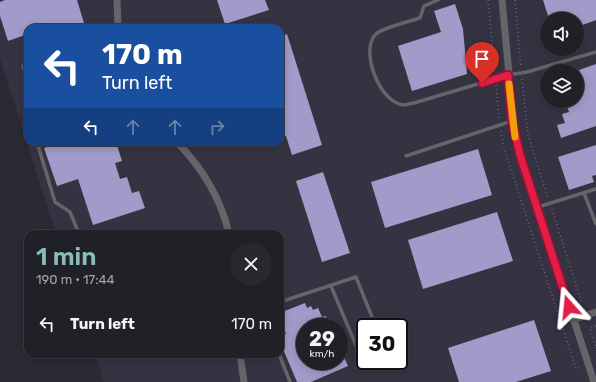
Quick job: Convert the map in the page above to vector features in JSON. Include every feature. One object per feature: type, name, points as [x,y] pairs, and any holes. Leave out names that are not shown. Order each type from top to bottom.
[{"type":"street","points":[[117,0],[118,24]]},
{"type":"street","points":[[502,0],[512,121],[520,155],[594,382]]},
{"type":"street","points":[[181,146],[190,156],[209,183],[224,214],[228,230]]},
{"type":"street","points":[[573,320],[596,312]]},
{"type":"street","points":[[241,358],[244,382]]},
{"type":"lane","points":[[438,0],[424,6],[420,18],[382,30],[375,35],[370,46],[371,60],[379,87],[385,95],[394,102],[404,105],[508,75],[522,73],[596,52]]},
{"type":"lane","points":[[406,156],[512,121]]},
{"type":"lane","points":[[38,146],[55,202],[70,212],[77,230]]},
{"type":"lane","points":[[537,207],[596,189]]},
{"type":"lane","points":[[584,193],[596,224]]},
{"type":"lane","points":[[284,301],[356,277],[372,318]]},
{"type":"lane","points":[[331,286],[356,345]]},
{"type":"lane","points":[[281,358],[290,382]]},
{"type":"path","points":[[515,0],[528,135],[582,304]]},
{"type":"path","points":[[596,326],[590,328],[596,346]]},
{"type":"shaded area","points":[[0,0],[596,0],[596,382],[104,382],[96,358],[284,358],[284,230],[55,230],[28,146],[284,146],[284,24],[24,24],[24,133],[0,58]]},
{"type":"building","points":[[5,0],[77,0],[84,23],[24,24],[24,35],[8,41],[0,16],[0,2]]},
{"type":"building","points":[[217,0],[265,0],[269,10],[225,24]]},
{"type":"building","points":[[543,0],[596,0],[596,20],[584,24],[584,12],[547,12]]},
{"type":"building","points":[[455,4],[463,29],[467,74],[412,91],[398,46],[441,32],[434,11]]},
{"type":"building","points":[[287,34],[322,145],[292,155],[286,136],[284,135],[284,35]]},
{"type":"building","points":[[596,64],[596,126],[561,138],[557,125],[565,123],[562,114],[569,112],[568,108],[584,108],[584,68]]},
{"type":"building","points":[[596,145],[596,175],[592,176],[594,182],[569,190],[558,157]]},
{"type":"building","points":[[50,146],[117,146],[122,161],[115,163],[120,179],[127,177],[132,193],[139,191],[145,208],[93,225],[78,179],[57,186],[44,148]]},
{"type":"building","points":[[478,149],[492,195],[385,228],[371,182]]},
{"type":"building","points":[[323,172],[350,253],[322,262],[296,181]]},
{"type":"building","points":[[497,212],[513,261],[423,289],[408,240]]},
{"type":"building","points":[[305,303],[307,308],[311,306],[313,310],[318,308],[322,317],[326,316],[327,318],[296,318],[296,370],[339,370],[311,382],[297,382],[284,351],[284,335],[286,334],[284,329],[284,311]]},
{"type":"building","points":[[534,320],[551,371],[516,382],[459,382],[448,348]]},
{"type":"slow traffic","points":[[509,84],[515,137]]},
{"type":"route","points":[[482,83],[508,75],[515,138],[569,307]]}]
